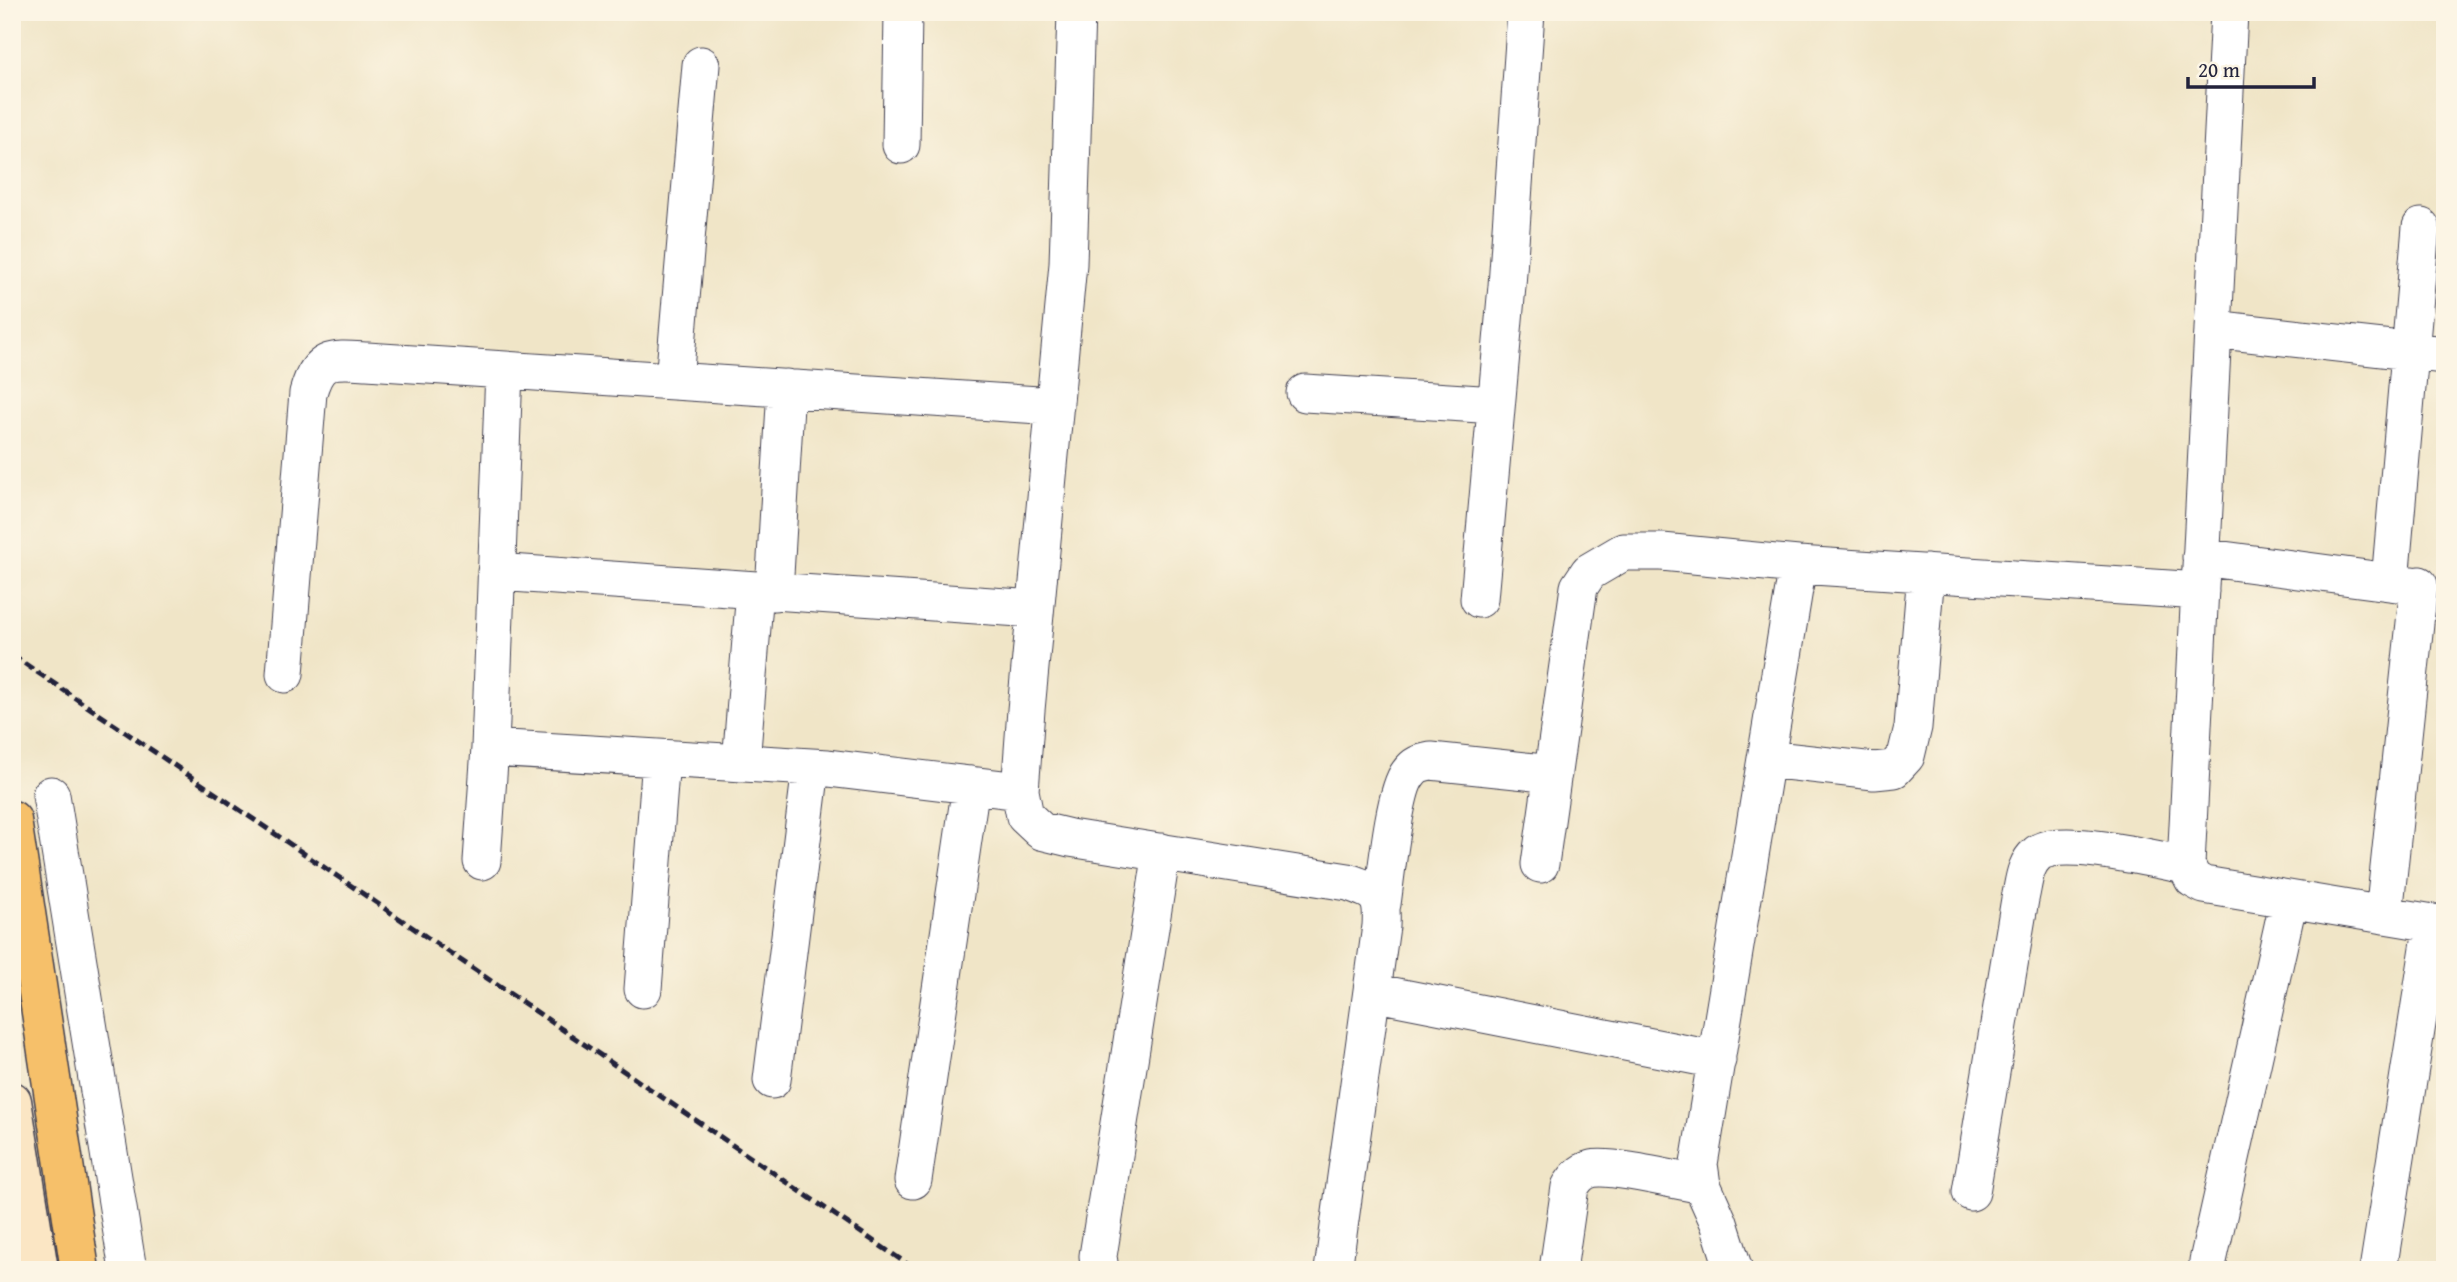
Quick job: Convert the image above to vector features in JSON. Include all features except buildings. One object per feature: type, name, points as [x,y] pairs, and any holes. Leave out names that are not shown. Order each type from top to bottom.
[{"type":"main road","points":[[12,820],[80,1270]]},
{"type":"main road","points":[[12,1101],[39,1270]]},
{"type":"street","points":[[901,145],[903,12]]},
{"type":"street","points":[[1076,12],[1068,264],[1020,791],[1025,816],[1041,831],[1070,838],[1348,882],[1373,891],[1382,904]]},
{"type":"street","points":[[1479,600],[1525,12]]},
{"type":"street","points":[[2229,12],[2186,866],[2193,879],[2204,885],[2439,924],[2378,1270]]},
{"type":"street","points":[[674,381],[701,65]]},
{"type":"street","points":[[2384,915],[2418,585],[2427,354],[2421,227]]},
{"type":"street","points":[[2213,329],[2427,354]]},
{"type":"street","points":[[285,674],[308,393],[313,373],[327,363],[342,360],[1055,406]]},
{"type":"street","points":[[482,861],[490,748],[504,370]]},
{"type":"street","points":[[741,763],[764,591],[786,388]]},
{"type":"street","points":[[1305,393],[1496,405]]},
{"type":"street","points":[[1540,864],[1578,587],[1589,572],[1623,552],[1662,552],[1798,565],[1926,573],[2200,574],[2418,585]]},
{"type":"street","points":[[1734,1270],[1719,1223],[1702,1185],[1699,1164],[1798,565]]},
{"type":"street","points":[[496,572],[1035,609]]},
{"type":"street","points":[[1766,759],[1874,771],[1894,769],[1906,756],[1913,727],[1926,573]]},
{"type":"street","points":[[490,748],[811,768],[1020,791]]},
{"type":"street","points":[[643,989],[661,759]]},
{"type":"street","points":[[1333,1270],[1382,904],[1399,797],[1406,776],[1417,763],[1431,761],[1553,774]]},
{"type":"street","points":[[772,1080],[811,768]]},
{"type":"street","points":[[913,1181],[971,785]]},
{"type":"street","points":[[51,796],[128,1270]]},
{"type":"street","points":[[1971,1192],[2028,864],[2039,851],[2065,846],[2186,866]]},
{"type":"street","points":[[1100,1270],[1098,1256],[1162,852]]},
{"type":"street","points":[[2208,1261],[2289,899]]},
{"type":"street","points":[[1372,992],[1717,1060]]},
{"type":"street","points":[[1558,1270],[1570,1187],[1577,1175],[1592,1169],[1611,1169],[1702,1185]]},
{"type":"railway","points":[[12,655],[916,1270]]}]
